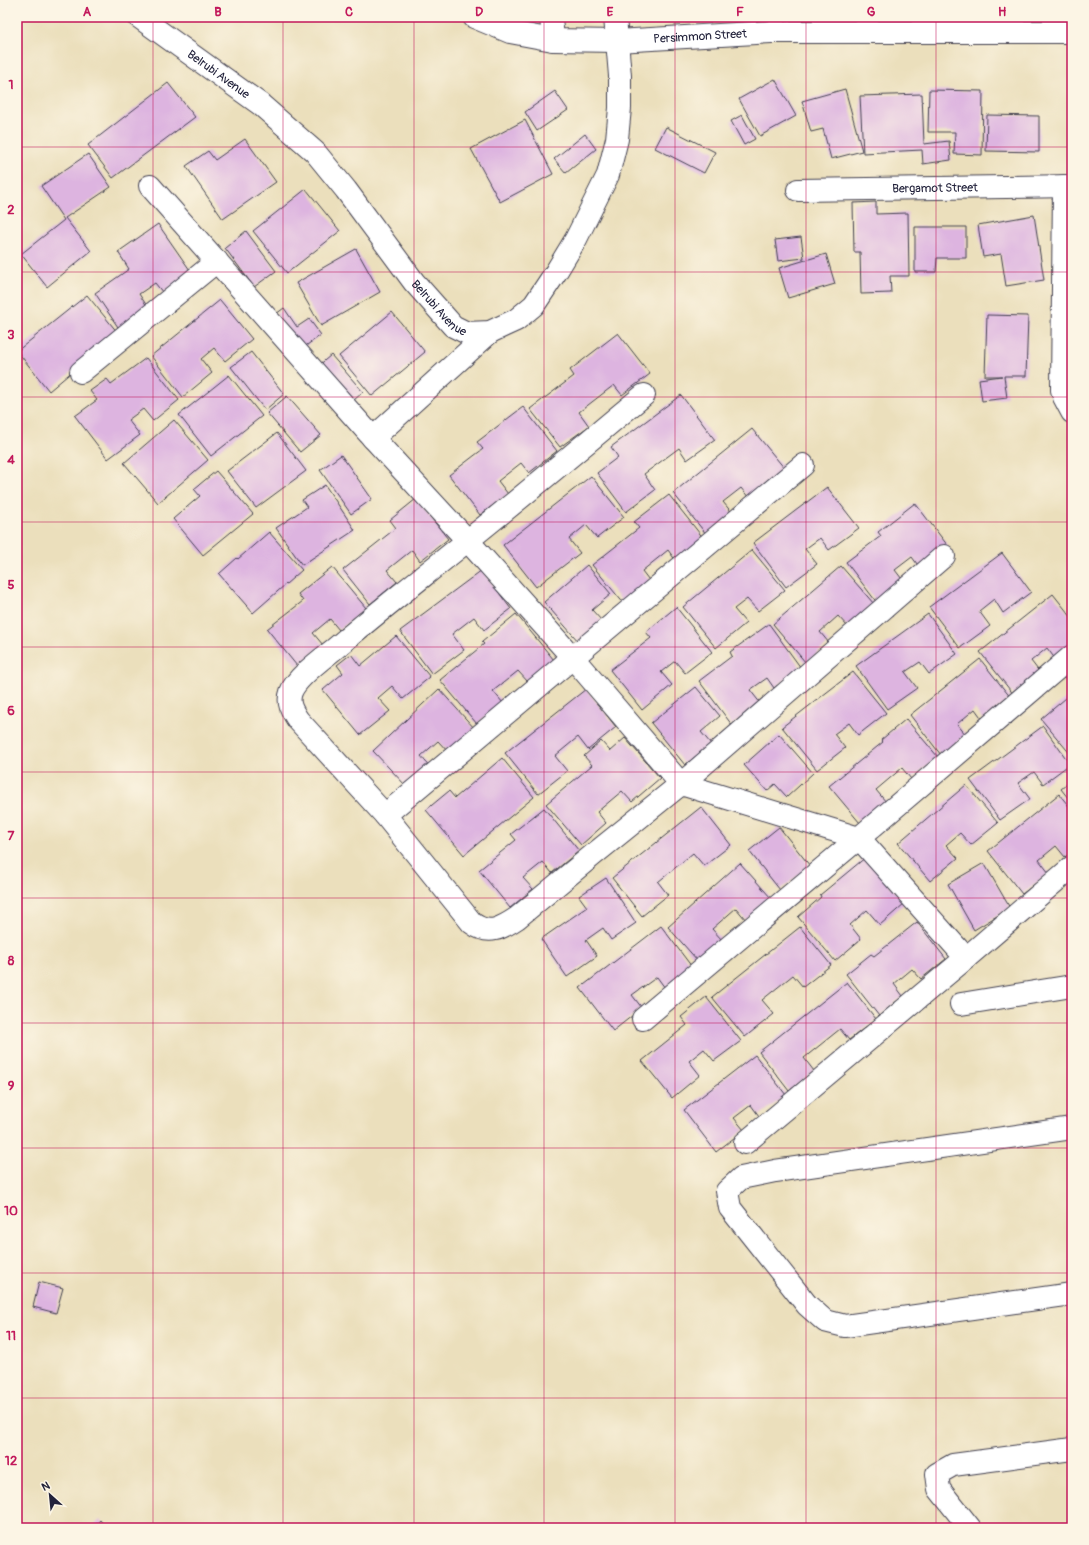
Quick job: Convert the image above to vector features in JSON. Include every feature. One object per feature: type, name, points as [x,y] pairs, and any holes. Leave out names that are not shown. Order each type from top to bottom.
[{"type":"street","name":"Belrubi Avenue","points":[[139,17],[260,104],[315,152],[346,190],[414,282],[453,326],[467,332],[490,332],[516,320],[534,305],[576,239],[608,175],[617,139],[620,108],[620,76],[615,17]]},
{"type":"street","name":"Persimmon Street","points":[[474,17],[510,32],[553,40],[617,41],[771,24],[1072,32]]},
{"type":"street","points":[[551,17],[553,40]]},
{"type":"street","points":[[150,186],[373,438],[573,658],[681,784],[859,838],[966,958]]},
{"type":"street","points":[[1068,186],[1062,390],[1072,412]]},
{"type":"street","name":"Bergamot Street","points":[[798,190],[1068,186]]},
{"type":"street","points":[[81,372],[217,261]]},
{"type":"street","points":[[373,438],[490,332]]},
{"type":"street","points":[[644,395],[468,541],[378,611],[308,671],[291,692],[289,702],[292,711],[298,720],[385,816],[472,923],[479,928],[487,930],[496,929],[517,918],[593,854],[681,784],[944,556]]},
{"type":"street","points":[[385,816],[802,465]]},
{"type":"street","points":[[643,1019],[859,838],[1072,656]]},
{"type":"street","points":[[745,1143],[1072,867]]},
{"type":"street","points":[[961,1004],[1072,986]]},
{"type":"street","points":[[1072,1128],[775,1171],[741,1178],[727,1191],[730,1208],[807,1305],[825,1321],[845,1326],[1072,1294]]},
{"type":"street","points":[[970,1528],[939,1489],[937,1474],[953,1465],[1072,1449]]},
{"type":"building","points":[[775,79],[796,116],[760,136],[739,99]]},
{"type":"building","points":[[168,83],[195,117],[113,178],[88,145]]},
{"type":"building","points":[[845,89],[862,151],[831,159],[823,129],[811,132],[802,101]]},
{"type":"building","points":[[929,90],[983,91],[982,155],[954,154],[955,132],[928,132]]},
{"type":"building","points":[[555,91],[568,110],[537,131],[525,112]]},
{"type":"building","points":[[922,94],[924,144],[949,141],[951,160],[923,164],[922,150],[863,153],[860,96]]},
{"type":"building","points":[[742,115],[755,139],[744,145],[731,121]]},
{"type":"building","points":[[987,115],[1039,116],[1039,152],[986,151]]},
{"type":"building","points":[[525,120],[553,174],[500,202],[471,149]]},
{"type":"building","points":[[666,127],[715,152],[704,173],[655,148]]},
{"type":"building","points":[[585,134],[596,149],[566,173],[554,159]]},
{"type":"building","points":[[245,139],[276,182],[223,219],[186,166],[208,151],[215,160]]},
{"type":"building","points":[[88,154],[111,187],[65,218],[91,251],[47,287],[21,254],[64,220],[41,186]]},
{"type":"building","points":[[306,189],[340,231],[287,273],[253,231]]},
{"type":"building","points":[[876,202],[876,214],[908,213],[909,276],[890,276],[891,293],[861,294],[860,252],[854,252],[853,203]]},
{"type":"building","points":[[1034,215],[1044,280],[1006,286],[1001,254],[983,257],[978,225]]},
{"type":"building","points":[[158,224],[192,273],[163,293],[155,283],[139,294],[149,309],[120,330],[95,293],[129,269],[118,252]]},
{"type":"building","points":[[915,227],[966,227],[966,258],[937,258],[936,272],[915,272]]},
{"type":"building","points":[[246,231],[276,271],[254,287],[225,248]]},
{"type":"building","points":[[801,237],[804,258],[778,261],[775,240]]},
{"type":"building","points":[[356,249],[380,292],[321,326],[296,283]]},
{"type":"building","points":[[826,254],[835,284],[788,298],[779,268]]},
{"type":"building","points":[[87,295],[118,333],[49,391],[17,351]]},
{"type":"building","points":[[220,300],[252,339],[225,361],[214,348],[201,359],[212,373],[183,397],[151,356]]},
{"type":"building","points":[[284,308],[297,327],[309,319],[321,335],[300,350],[276,314]]},
{"type":"building","points":[[392,312],[425,352],[372,396],[339,356]]},
{"type":"building","points":[[987,315],[1028,316],[1026,376],[1004,376],[1007,398],[982,401],[979,379],[1002,376],[985,376]]},
{"type":"building","points":[[618,333],[650,374],[622,395],[614,385],[579,412],[589,426],[560,447],[530,409],[574,376],[570,370]]},
{"type":"building","points":[[251,352],[284,394],[265,410],[231,367]]},
{"type":"building","points":[[331,355],[363,392],[343,410],[310,373]]},
{"type":"building","points":[[146,358],[179,400],[153,421],[143,409],[128,420],[140,435],[108,459],[75,416],[97,400],[90,391],[107,379],[111,384]]},
{"type":"building","points":[[229,375],[262,416],[211,456],[179,415]]},
{"type":"building","points":[[681,395],[715,440],[687,460],[679,448],[644,474],[655,490],[626,512],[597,473],[618,457],[611,447]]},
{"type":"building","points":[[287,396],[321,435],[300,452],[267,413]]},
{"type":"building","points":[[523,407],[557,451],[529,473],[521,463],[498,481],[508,494],[480,515],[449,475],[483,449],[477,442]]},
{"type":"building","points":[[174,420],[208,460],[158,503],[124,463]]},
{"type":"building","points":[[752,429],[785,469],[749,498],[741,488],[723,502],[733,514],[707,535],[673,493]]},
{"type":"building","points":[[277,433],[306,471],[256,508],[227,471]]},
{"type":"building","points":[[341,455],[372,499],[351,514],[320,470]]},
{"type":"building","points":[[216,471],[253,514],[203,555],[173,519],[200,496],[194,489]]},
{"type":"building","points":[[591,476],[624,517],[597,538],[586,525],[569,539],[580,553],[536,587],[503,545]]},
{"type":"building","points":[[325,485],[355,530],[302,565],[276,528],[307,507],[302,500]]},
{"type":"building","points":[[827,487],[859,528],[829,550],[820,538],[805,549],[817,564],[786,587],[753,543]]},
{"type":"building","points":[[669,495],[704,539],[676,561],[668,550],[642,571],[652,584],[625,605],[592,565],[639,528],[634,522]]},
{"type":"building","points":[[416,499],[448,539],[420,561],[412,550],[387,570],[397,582],[370,604],[343,570],[396,528],[390,520]]},
{"type":"building","points":[[915,503],[948,546],[920,568],[912,557],[895,570],[905,583],[878,604],[846,562],[881,536],[878,532]]},
{"type":"building","points":[[269,532],[302,570],[253,613],[219,574]]},
{"type":"building","points":[[752,550],[785,590],[758,611],[747,599],[734,609],[746,623],[716,648],[683,607]]},
{"type":"building","points":[[1002,553],[1031,592],[1003,613],[994,599],[979,611],[990,626],[960,648],[929,607]]},
{"type":"building","points":[[587,565],[611,594],[592,610],[602,621],[579,642],[544,602]]},
{"type":"building","points":[[841,566],[874,604],[848,627],[838,616],[820,632],[829,643],[806,663],[773,624]]},
{"type":"building","points":[[332,567],[366,608],[339,630],[330,619],[313,633],[323,645],[297,666],[267,629],[303,601],[298,594]]},
{"type":"building","points":[[482,570],[511,609],[484,630],[474,617],[452,634],[464,650],[432,674],[400,631]]},
{"type":"building","points":[[1053,594],[1072,618],[1072,648],[1056,660],[1047,648],[1031,661],[1041,674],[1014,695],[980,652]]},
{"type":"building","points":[[676,607],[712,652],[685,673],[675,661],[661,672],[672,685],[642,710],[610,670],[651,638],[646,632]]},
{"type":"building","points":[[516,614],[554,660],[528,682],[518,671],[493,691],[503,703],[477,724],[440,680],[484,644],[482,642]]},
{"type":"building","points":[[928,614],[957,654],[929,674],[920,662],[905,672],[917,688],[887,709],[856,666]]},
{"type":"building","points":[[769,624],[801,668],[774,688],[767,678],[750,690],[761,704],[732,725],[699,681],[732,656],[730,652]]},
{"type":"building","points":[[396,636],[430,677],[403,699],[392,686],[378,698],[390,711],[360,735],[323,690],[343,673],[337,665],[351,654],[360,666]]},
{"type":"building","points":[[980,659],[1011,698],[983,720],[975,709],[957,724],[966,735],[941,755],[910,715]]},
{"type":"building","points":[[853,672],[886,713],[858,735],[849,723],[834,734],[845,748],[817,770],[782,727]]},
{"type":"building","points":[[696,687],[720,716],[701,732],[711,744],[685,765],[651,723]]},
{"type":"building","points":[[439,689],[475,729],[449,753],[438,741],[421,756],[430,767],[407,787],[373,751]]},
{"type":"building","points":[[586,689],[616,727],[588,750],[578,737],[555,756],[567,771],[538,794],[505,753]]},
{"type":"building","points":[[1072,693],[1072,756],[1041,719]]},
{"type":"building","points":[[906,719],[938,757],[911,779],[902,768],[876,790],[886,802],[860,823],[829,786],[883,742],[881,740]]},
{"type":"building","points":[[1043,726],[1070,764],[1043,784],[1034,772],[1018,783],[1030,799],[1000,820],[970,780]]},
{"type":"building","points":[[779,734],[813,773],[787,797],[775,784],[767,791],[744,765]]},
{"type":"building","points":[[625,738],[660,778],[632,802],[622,791],[597,812],[606,823],[581,845],[546,804],[592,765],[584,756],[601,741],[610,751]]},
{"type":"building","points":[[502,758],[534,797],[464,855],[426,810],[449,791],[455,798]]},
{"type":"building","points":[[1072,780],[1072,803],[1061,789]]},
{"type":"building","points":[[966,785],[998,823],[971,845],[960,833],[946,845],[958,858],[930,881],[898,843]]},
{"type":"building","points":[[1059,794],[1072,810],[1072,851],[1065,857],[1056,846],[1039,860],[1049,873],[1022,894],[988,851]]},
{"type":"building","points":[[701,807],[731,845],[704,866],[693,853],[658,882],[668,895],[642,916],[612,878]]},
{"type":"building","points":[[544,808],[579,851],[552,873],[543,862],[523,878],[533,889],[510,908],[479,870],[516,840],[511,834]]},
{"type":"building","points":[[779,827],[810,866],[780,890],[749,851]]},
{"type":"building","points":[[866,857],[905,903],[880,925],[867,910],[850,925],[861,939],[835,961],[798,917],[821,897],[820,895]]},
{"type":"building","points":[[740,863],[771,898],[746,920],[736,908],[712,929],[722,940],[698,961],[668,927]]},
{"type":"building","points":[[984,863],[1010,908],[974,930],[948,884]]},
{"type":"building","points":[[606,878],[636,923],[611,940],[603,928],[586,940],[597,956],[567,977],[541,939],[587,907],[579,896]]},
{"type":"building","points":[[917,922],[946,959],[921,979],[912,969],[894,984],[903,996],[879,1016],[846,974],[871,954],[874,956]]},
{"type":"building","points":[[661,926],[692,967],[665,988],[657,977],[632,995],[642,1008],[613,1031],[580,988]]},
{"type":"building","points":[[800,927],[831,965],[803,987],[793,975],[762,1000],[774,1014],[745,1037],[712,997]]},
{"type":"building","points":[[847,982],[876,1019],[849,1040],[840,1029],[804,1058],[814,1071],[789,1091],[759,1052]]},
{"type":"building","points":[[706,997],[741,1041],[714,1061],[704,1049],[689,1061],[700,1075],[672,1098],[642,1061],[687,1025],[681,1017]]},
{"type":"building","points":[[755,1055],[786,1095],[759,1116],[751,1105],[734,1118],[744,1130],[716,1152],[684,1110]]},
{"type":"building","points":[[39,1282],[63,1288],[56,1313],[33,1307]]},
{"type":"building","points":[[100,1520],[107,1528],[92,1528]]}]
